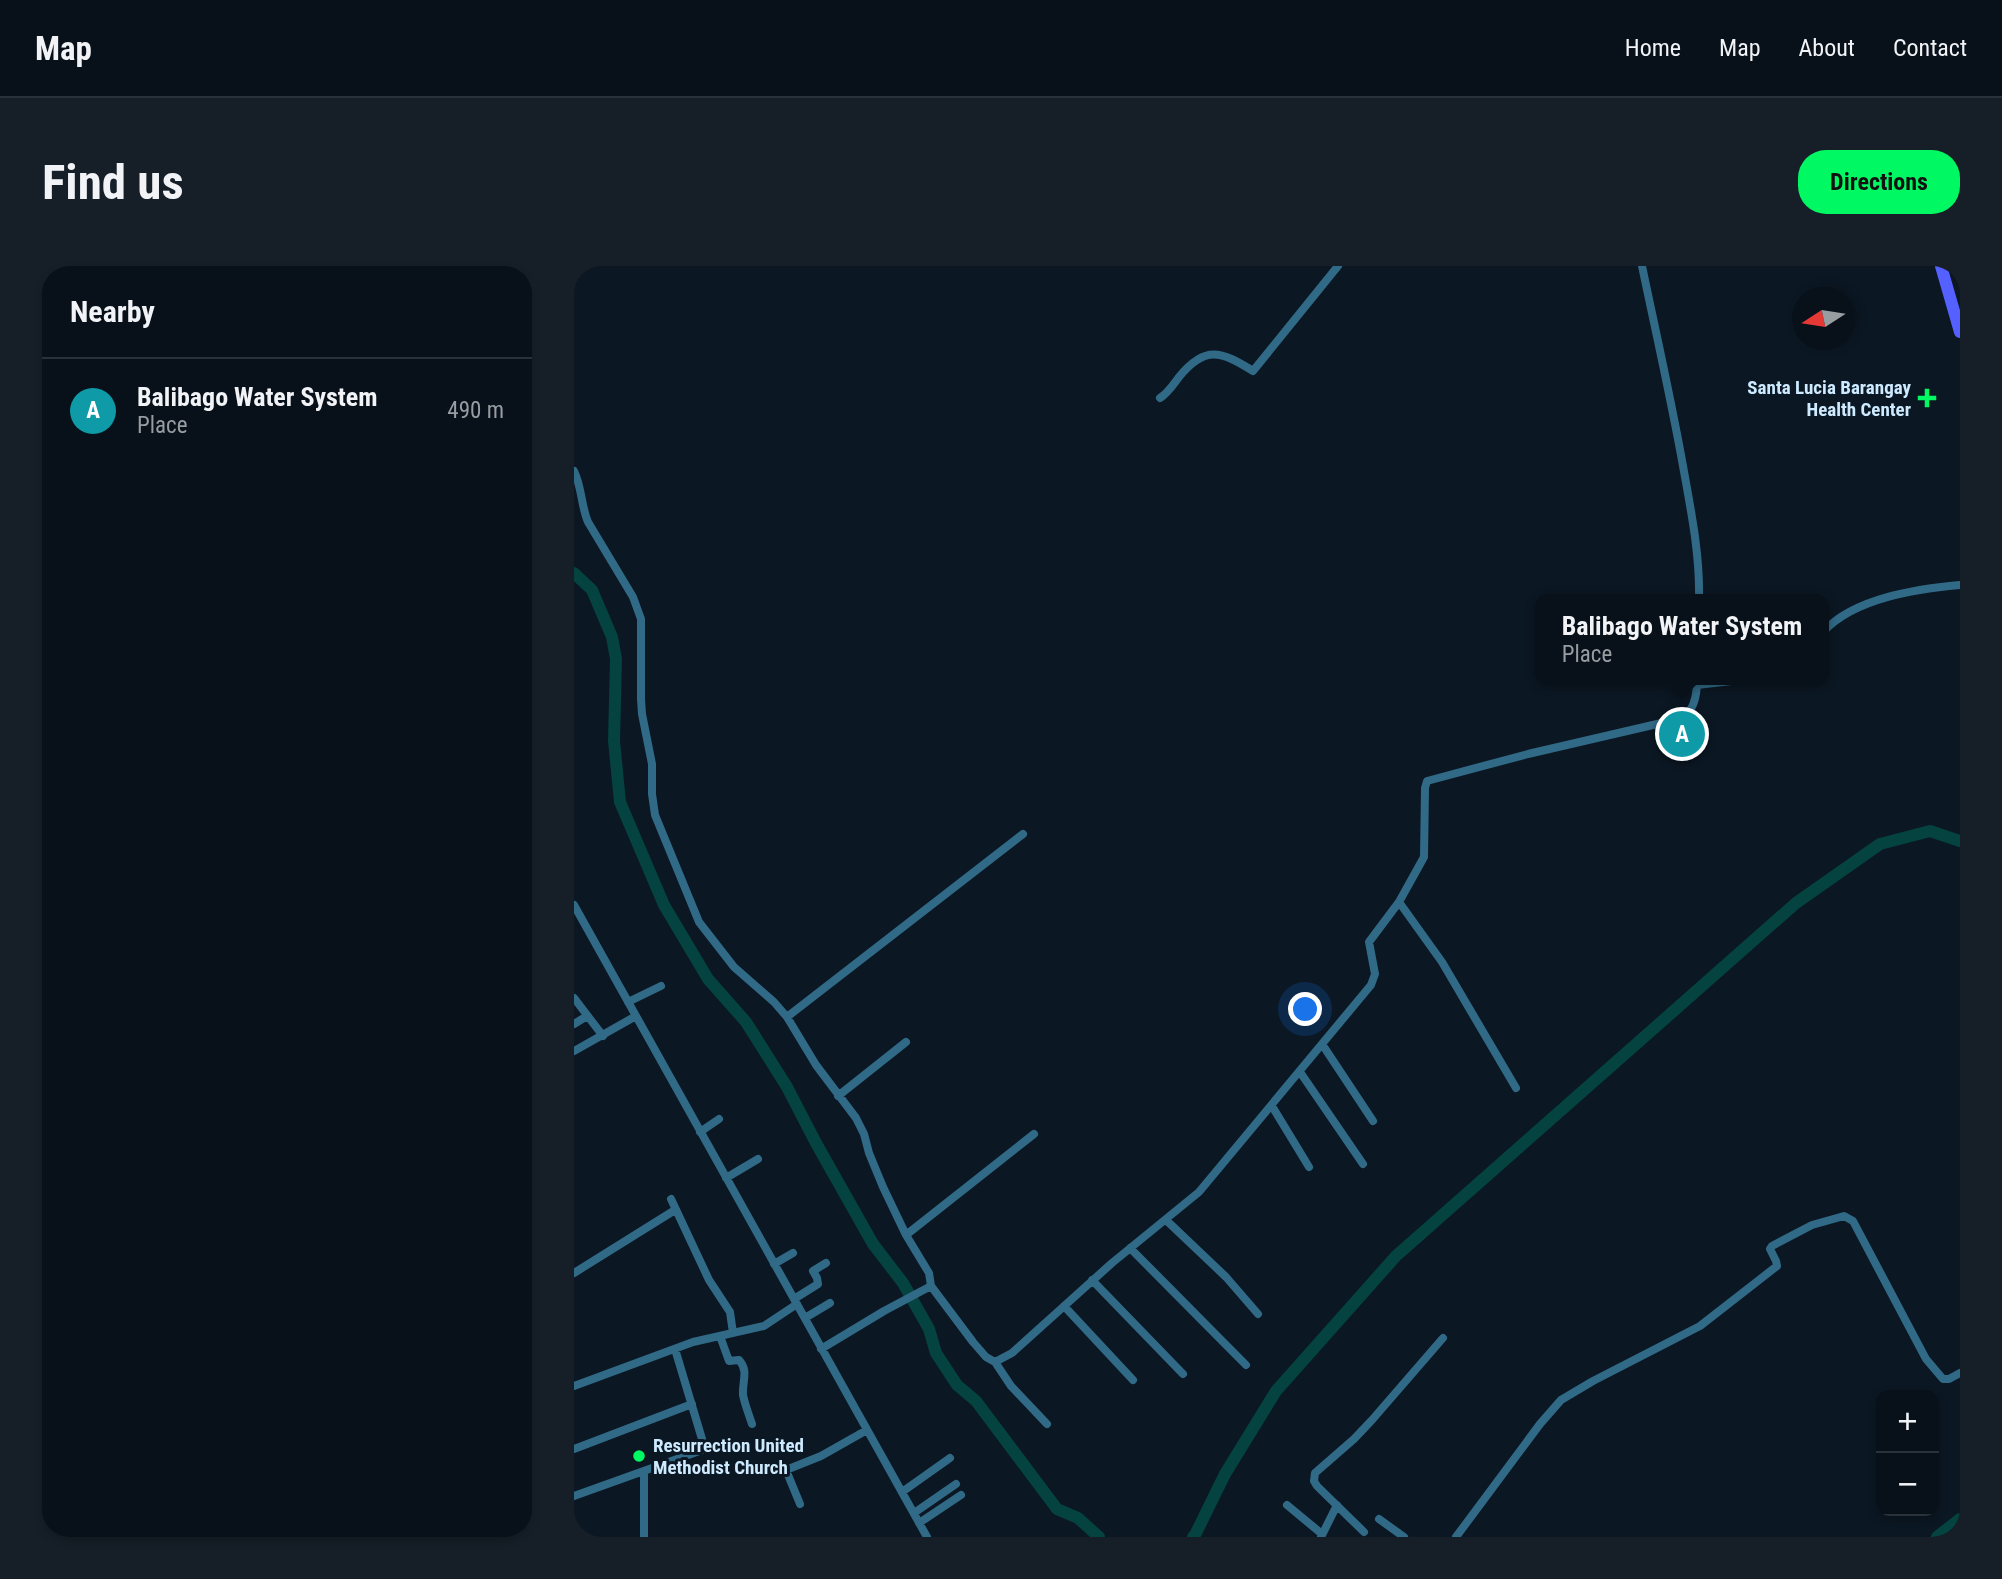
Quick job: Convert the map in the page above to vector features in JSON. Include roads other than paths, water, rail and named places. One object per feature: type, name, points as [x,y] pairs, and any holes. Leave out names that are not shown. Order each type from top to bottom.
[{"type":"main road","points":[[1941,266],[1956,307],[1960,332]]},
{"type":"street","points":[[1160,398],[1197,358],[1205,355],[1218,355],[1252,371],[1338,266]]},
{"type":"street","points":[[1642,266],[1669,385],[1694,526],[1699,594]]},
{"type":"street","points":[[574,471],[583,511],[633,597],[641,619],[642,714],[652,764],[655,814],[704,931],[734,967],[787,1017],[816,1065],[856,1118],[873,1165],[906,1234],[929,1273],[931,1286],[986,1357],[995,1362],[1011,1386],[1047,1424]]},
{"type":"street","points":[[1829,627],[1840,617],[1860,607],[1907,592],[1960,585]]},
{"type":"street","points":[[995,1362],[1012,1353],[1092,1280],[1199,1192],[1373,980],[1375,974],[1369,942],[1399,902],[1424,857],[1427,781],[1683,718],[1692,706],[1697,685]]},
{"type":"street","points":[[787,1017],[1023,834]]},
{"type":"street","points":[[1399,902],[1442,962],[1516,1088]]},
{"type":"street","points":[[574,905],[927,1537]]},
{"type":"street","points":[[628,1002],[661,986]]},
{"type":"street","points":[[574,999],[603,1036]]},
{"type":"street","points":[[574,1024],[587,1016]]},
{"type":"street","points":[[574,1051],[636,1016]]},
{"type":"street","points":[[838,1096],[906,1042]]},
{"type":"street","points":[[1322,1044],[1373,1121]]},
{"type":"street","points":[[1300,1072],[1363,1164]]},
{"type":"street","points":[[1272,1106],[1309,1167]]},
{"type":"street","points":[[699,1132],[719,1119]]},
{"type":"street","points":[[906,1234],[1034,1133]]},
{"type":"street","points":[[726,1178],[758,1158]]},
{"type":"street","points":[[671,1199],[709,1280],[730,1312],[733,1333]]},
{"type":"street","points":[[574,1273],[675,1210]]},
{"type":"street","points":[[1457,1537],[1540,1423],[1561,1400],[1700,1326],[1777,1266],[1770,1249],[1772,1245],[1812,1225],[1844,1216],[1853,1221],[1926,1359],[1943,1379],[1960,1373]]},
{"type":"street","points":[[1166,1220],[1226,1277],[1258,1314]]},
{"type":"street","points":[[1130,1248],[1246,1366]]},
{"type":"street","points":[[774,1264],[793,1253]]},
{"type":"street","points":[[574,1386],[693,1342],[764,1326],[818,1284],[813,1271],[826,1264]]},
{"type":"street","points":[[1092,1280],[1183,1374]]},
{"type":"street","points":[[821,1349],[931,1286]]},
{"type":"street","points":[[805,1318],[830,1303]]},
{"type":"street","points":[[1064,1306],[1133,1380]]},
{"type":"street","points":[[720,1336],[729,1361],[739,1360],[743,1365],[743,1394],[752,1424]]},
{"type":"street","points":[[1364,1532],[1317,1486],[1314,1481],[1315,1473],[1354,1439],[1443,1338]]},
{"type":"street","points":[[574,1496],[705,1449],[675,1349]]},
{"type":"street","points":[[574,1449],[692,1404]]},
{"type":"street","points":[[800,1504],[785,1471],[821,1456],[867,1430]]},
{"type":"street","points":[[902,1492],[950,1458]]},
{"type":"street","points":[[643,1472],[644,1537]]},
{"type":"street","points":[[914,1513],[956,1484]]},
{"type":"street","points":[[919,1523],[961,1495]]},
{"type":"street","points":[[1287,1505],[1322,1535],[1337,1505]]},
{"type":"street","points":[[1379,1519],[1404,1537]]},
{"type":"waterway","points":[[574,573],[592,590],[612,637],[616,659],[614,741],[620,802],[664,905],[708,979],[746,1022],[787,1087],[873,1244],[903,1283],[929,1329],[936,1353],[957,1385],[976,1401],[1057,1509],[1078,1518],[1099,1537]]},
{"type":"waterway","points":[[1193,1537],[1225,1474],[1276,1391],[1396,1256],[1796,903],[1880,844],[1930,831],[1960,841]]},
{"type":"waterway","points":[[1937,1537],[1960,1519]]},
{"type":"place","name":"Santa Lucia Barangay Health Center","points":[[1927,398]]},
{"type":"place","name":"Balibago Water System","points":[[1682,734]]},
{"type":"place","name":"Resurrection United Methodist Church","points":[[639,1456]]}]
